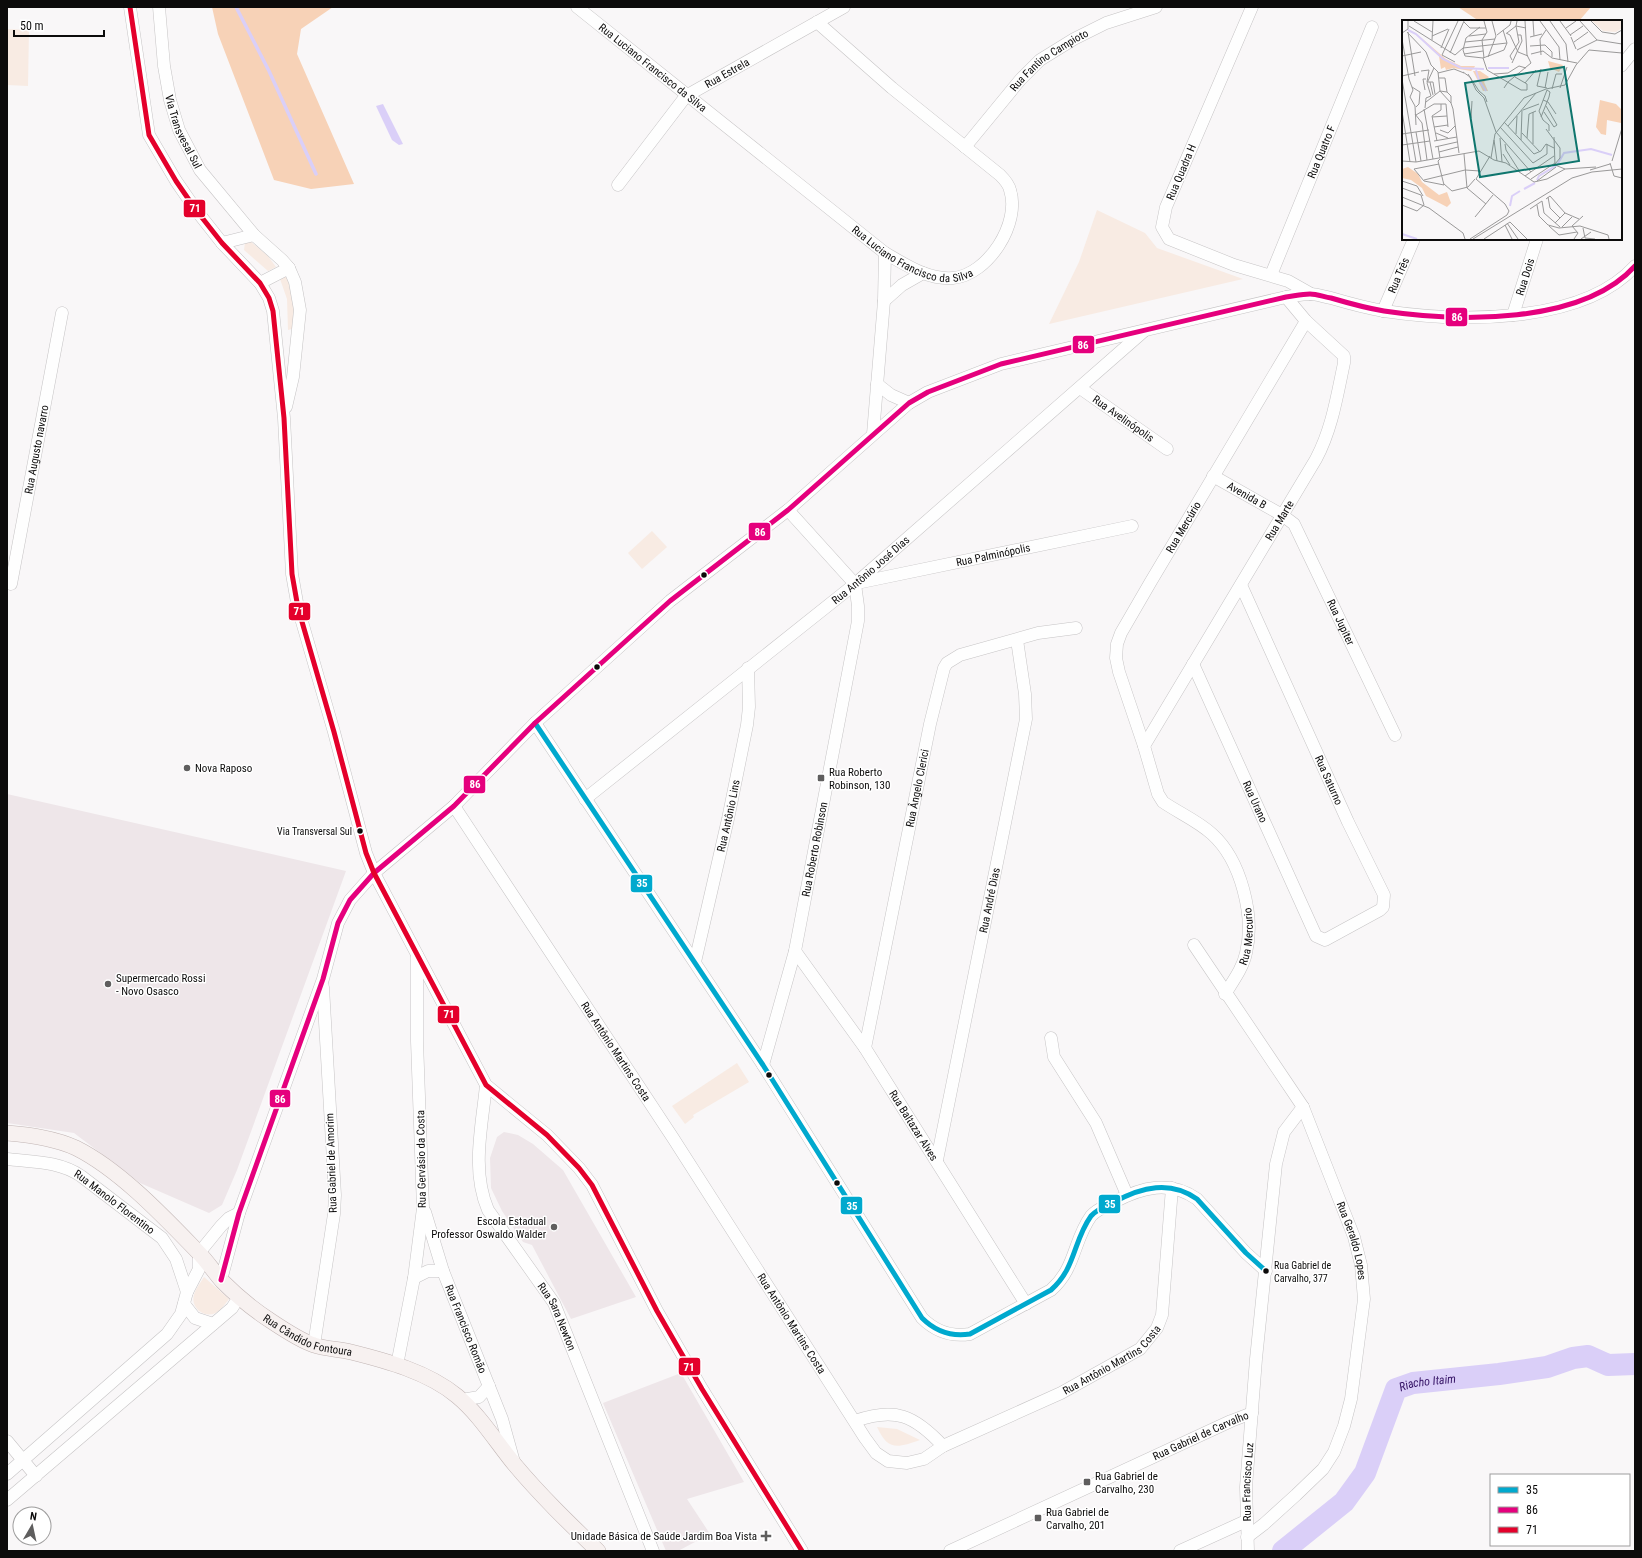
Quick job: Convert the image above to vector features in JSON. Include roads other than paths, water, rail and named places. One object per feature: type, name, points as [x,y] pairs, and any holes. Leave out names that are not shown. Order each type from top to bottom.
[{"type":"main road","name":"Rua Cândido Fontoura","points":[[7,1133],[29,1135],[54,1140],[75,1148],[99,1162],[137,1192],[199,1253],[221,1280],[239,1297],[272,1322],[314,1345],[350,1352],[398,1365],[442,1385],[462,1400],[515,1465],[553,1508],[598,1551]]},
{"type":"street","name":"Via Transvesal Sul","points":[[130,7],[149,135],[176,181],[196,210],[222,243],[260,283],[269,298],[273,311],[284,418],[292,574],[298,608],[334,732],[366,853],[374,873],[417,951],[486,1085]]},
{"type":"street","name":"Via Transvesal Sul","points":[[158,7],[164,66],[170,100],[179,130],[200,170],[254,235],[289,268],[298,293],[300,310],[293,377],[284,418]]},
{"type":"street","name":"Rua Luciano Francisco da Silva","points":[[577,7],[686,96],[885,253],[923,274],[938,278],[954,278],[969,273],[986,263],[999,246],[1010,218],[1012,202],[1010,189],[1000,175],[892,88],[817,22]]},
{"type":"street","name":"Rua Estrela","points":[[618,185],[686,96],[844,7]]},
{"type":"street","name":"Rua Fantino Campioto","points":[[965,147],[1020,80],[1040,60],[1074,39],[1106,23],[1156,7]]},
{"type":"street","name":"Rua Quadra H","points":[[1252,7],[1166,207],[1162,228],[1169,239],[1234,265],[1288,281],[1311,294]]},
{"type":"street","name":"Rua Quatro F","points":[[1271,275],[1372,27]]},
{"type":"street","points":[[1622,65],[1635,49]]},
{"type":"street","points":[[222,243],[254,235]]},
{"type":"street","name":"Rua Três","points":[[1383,311],[1414,240]]},
{"type":"street","name":"Rua Dois","points":[[1513,315],[1537,240]]},
{"type":"street","points":[[873,434],[884,301],[885,253]]},
{"type":"street","points":[[221,1280],[239,1213],[323,979],[338,923],[343,910],[350,900],[374,873],[454,806],[535,723],[670,601],[788,510],[909,403],[928,392],[986,369],[1286,297],[1311,294],[1383,311],[1448,318],[1513,315],[1566,306],[1600,293],[1624,279],[1635,266]]},
{"type":"street","points":[[260,283],[289,268]]},
{"type":"street","points":[[884,301],[902,285],[923,274]]},
{"type":"street","name":"Rua Marte","points":[[1144,746],[1325,442],[1331,424],[1344,363],[1341,352],[1306,321],[1286,297]]},
{"type":"street","name":"Rua Augusto navarro","points":[[10,584],[62,313]]},
{"type":"street","name":"Rua Mercúrio","points":[[1144,746],[1118,672],[1116,658],[1117,644],[1121,633],[1306,321]]},
{"type":"street","name":"Rua Antônio José Dias","points":[[585,799],[855,584],[1146,330]]},
{"type":"street","points":[[877,384],[891,395],[909,403]]},
{"type":"street","name":"Rua Avelinópolis","points":[[1080,388],[1167,449]]},
{"type":"street","name":"Avenida B","points":[[1213,476],[1282,515]]},
{"type":"street","points":[[788,510],[855,584]]},
{"type":"street","name":"Rua Jupiter","points":[[1282,515],[1294,524],[1395,735]]},
{"type":"street","name":"Rua Palminópolis","points":[[855,584],[1132,526]]},
{"type":"street","name":"Rua Roberto Robinson","points":[[763,1065],[794,951],[858,621],[858,606],[855,584]]},
{"type":"street","name":"Rua Saturno","points":[[1241,585],[1348,822],[1384,895],[1383,906],[1380,910],[1324,940],[1318,938]]},
{"type":"street","name":"Rua Ângelo Clerici","points":[[865,1048],[930,724],[946,663],[960,655],[1053,630],[1076,628]]},
{"type":"street","name":"Rua André Dias","points":[[936,1160],[1026,719],[1025,694],[1017,640]]},
{"type":"street","name":"Rua Urano","points":[[1193,664],[1318,938]]},
{"type":"street","name":"Rua Antônio Lins","points":[[695,962],[728,819],[747,725],[749,707],[748,668]]},
{"type":"street","points":[[535,723],[763,1065],[922,1318],[930,1326],[942,1333],[956,1336],[970,1334],[1051,1290],[1062,1281],[1069,1268],[1086,1224],[1092,1215],[1127,1195],[1145,1188],[1172,1188],[1188,1193],[1197,1199],[1246,1253],[1266,1271]]},
{"type":"street","name":"Rua Mercurio","points":[[1144,746],[1158,794],[1163,802],[1211,833],[1223,846],[1242,884],[1248,904],[1249,939],[1246,954],[1226,994]]},
{"type":"street","name":"Rua Antônio Martins Costa","points":[[454,806],[673,1138],[876,1453],[888,1461],[897,1464],[924,1459],[943,1446],[1060,1393],[1140,1349],[1157,1328],[1162,1315],[1172,1188]]},
{"type":"street","name":"Rua Geraldo Lopes","points":[[1194,945],[1303,1107],[1354,1237],[1361,1265],[1364,1299],[1351,1399],[1344,1426],[1334,1452],[1323,1469],[1296,1495],[1247,1537]]},
{"type":"street","name":"Rua Gervásio da Costa","points":[[398,1365],[414,1278],[423,1208],[416,1041],[417,951]]},
{"type":"street","name":"Rua Baltazar Alves","points":[[794,951],[865,1048],[1026,1304]]},
{"type":"street","name":"Rua Gabriel de Amorim","points":[[314,1345],[334,1214],[335,1195],[323,979]]},
{"type":"street","points":[[1051,1038],[1054,1057],[1096,1123],[1127,1195]]},
{"type":"street","points":[[486,1085],[547,1135],[579,1168],[592,1185],[656,1311],[702,1389],[802,1551]]},
{"type":"street","name":"Rua Sara Newton","points":[[486,1085],[478,1165],[482,1194],[488,1210],[554,1303],[653,1551]]},
{"type":"street","name":"Rua Gabriel de Carvalho","points":[[950,1551],[1107,1477],[1231,1421],[1252,1414],[1276,1164],[1281,1142],[1291,1121],[1303,1107]]},
{"type":"street","name":"Rua Manolo Florentino","points":[[7,1159],[58,1164],[69,1168],[81,1176],[162,1238],[176,1259],[187,1292]]},
{"type":"street","name":"Rua Francisco Romão","points":[[423,1208],[443,1271],[502,1419],[515,1465]]},
{"type":"street","points":[[7,1474],[159,1343],[175,1324],[184,1304],[187,1292],[199,1270],[199,1253],[229,1218],[239,1213]]},
{"type":"street","name":"Rua Francisco Romão","points":[[414,1278],[428,1271],[443,1271]]},
{"type":"street","points":[[7,1500],[232,1308],[239,1297]]},
{"type":"street","points":[[184,1304],[195,1318],[213,1324]]},
{"type":"street","name":"Rua Francisco Romão","points":[[462,1400],[479,1397],[489,1386]]},
{"type":"street","points":[[855,1421],[872,1415],[897,1414],[919,1424],[943,1446]]},
{"type":"street","name":"Rua Francisco Luz","points":[[1248,1551],[1246,1487],[1252,1414]]},
{"type":"street","points":[[7,1441],[36,1476]]},
{"type":"street","points":[[1180,1551],[1246,1521]]},
{"type":"waterway","points":[[236,7],[269,71],[316,174]]},
{"type":"waterway","name":"Riacho Itaim","points":[[1283,1551],[1344,1502],[1365,1473],[1396,1389],[1413,1383],[1499,1374],[1547,1367],[1573,1358],[1588,1356],[1608,1365],[1635,1364]]},
{"type":"place","name":"Nova Raposo","points":[[187,768]]},
{"type":"place","name":"Rua Roberto Robinson, 130","points":[[821,778]]},
{"type":"place","name":"Via Transversal Sul","points":[[360,831]]},
{"type":"place","name":"Supermercado Rossi - Novo Osasco","points":[[108,984]]},
{"type":"place","name":"Escola Estadual Professor Oswaldo Walder","points":[[554,1227]]},
{"type":"place","name":"Rua Gabriel de Carvalho, 377","points":[[1266,1271]]},
{"type":"place","name":"Rua Gabriel de Carvalho, 230","points":[[1087,1482]]},
{"type":"place","name":"Rua Gabriel de Carvalho, 201","points":[[1038,1518]]},
{"type":"place","name":"Unidade Básica de Saúde Jardim Boa Vista","points":[[766,1536]]}]
